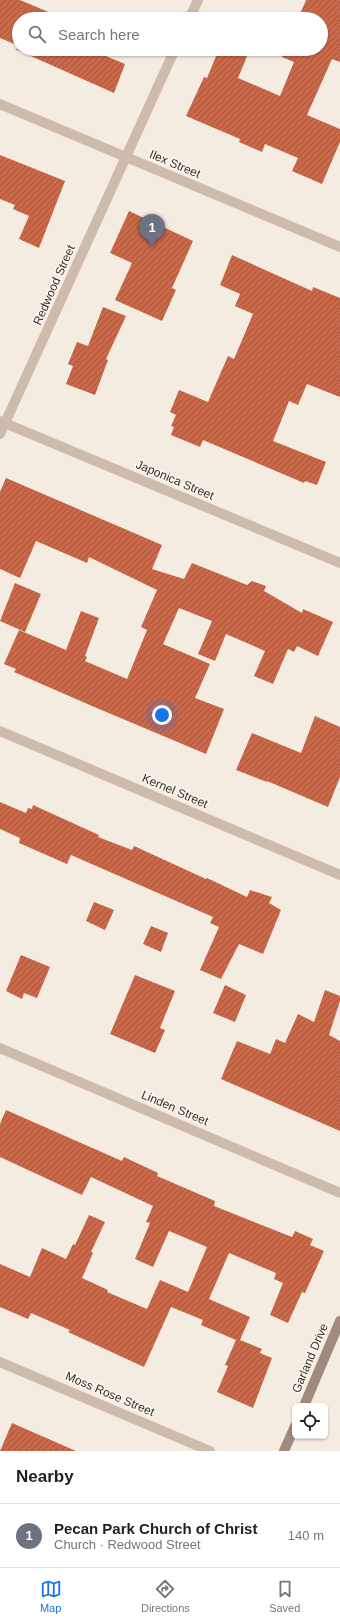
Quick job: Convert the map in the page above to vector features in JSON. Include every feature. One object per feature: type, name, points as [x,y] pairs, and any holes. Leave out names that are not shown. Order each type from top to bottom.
[{"type":"main road","name":"Garland Drive","points":[[305,1403],[340,1321]]},
{"type":"main road","points":[[284,1451],[292,1433]]},
{"type":"street","points":[[192,12],[198,0]]},
{"type":"street","name":"Redwood Street","points":[[0,434],[3,423],[172,56]]},
{"type":"street","name":"Ilex Street","points":[[0,104],[340,247]]},
{"type":"street","name":"Japonica Street","points":[[3,423],[340,563]]},
{"type":"street","name":"Kernel Street","points":[[0,731],[340,875]]},
{"type":"street","name":"Linden Street","points":[[0,1048],[340,1193]]},
{"type":"street","name":"Moss Rose Street","points":[[0,1362],[210,1451]]},
{"type":"building","points":[[0,0],[20,0],[48,12],[12,12],[12,43],[0,38]]},
{"type":"building","points":[[306,0],[340,0],[340,62],[332,59],[307,115],[340,129],[340,142],[322,184],[292,171],[298,158],[265,144],[262,152],[239,142],[240,139],[186,116],[204,77],[207,78],[216,56],[247,56],[238,78],[280,96],[294,62],[282,56],[328,56],[328,12],[301,12]]},
{"type":"building","points":[[31,56],[106,56],[125,64],[114,93]]},
{"type":"building","points":[[0,155],[65,181],[39,248],[19,239],[29,216],[13,209],[15,205],[0,199]]},
{"type":"building","points":[[129,211],[193,241],[172,288],[176,290],[162,321],[115,300],[132,263],[110,253]]},
{"type":"building","points":[[232,255],[312,291],[313,287],[340,298],[340,397],[307,384],[298,405],[289,401],[273,441],[326,462],[317,485],[305,481],[304,483],[203,440],[200,447],[171,435],[174,427],[171,426],[176,415],[170,412],[179,390],[208,402],[228,356],[234,359],[253,314],[235,306],[240,294],[220,285]]},
{"type":"building","points":[[103,307],[126,316],[106,359],[108,360],[95,395],[66,384],[73,366],[68,364],[77,342],[88,346]]},
{"type":"building","points":[[6,478],[162,545],[152,569],[184,579],[192,563],[247,585],[252,581],[266,586],[264,591],[302,613],[303,609],[333,622],[318,656],[297,646],[294,652],[288,649],[273,684],[254,676],[265,651],[226,634],[215,661],[198,654],[212,621],[179,608],[163,644],[210,664],[195,698],[224,709],[206,754],[14,672],[16,669],[4,664],[19,630],[66,650],[81,611],[99,618],[85,656],[87,657],[85,661],[127,679],[147,630],[141,627],[157,590],[89,557],[87,563],[36,541],[20,578],[0,569],[0,492]]},
{"type":"building","points":[[15,583],[41,594],[25,632],[0,621]]},
{"type":"building","points":[[315,716],[340,727],[340,777],[328,807],[267,781],[236,770],[252,733],[301,753]]},
{"type":"building","points":[[0,802],[26,813],[28,808],[32,809],[33,805],[99,835],[98,837],[132,850],[134,846],[247,897],[250,890],[272,897],[269,903],[281,910],[263,954],[239,944],[221,979],[200,970],[219,927],[210,923],[213,917],[71,855],[67,864],[19,843],[20,838],[0,829]]},
{"type":"building","points":[[94,902],[114,910],[105,930],[86,921]]},
{"type":"building","points":[[151,926],[168,933],[161,952],[143,944]]},
{"type":"building","points":[[21,955],[50,967],[37,998],[24,993],[22,999],[6,991]]},
{"type":"building","points":[[135,975],[175,991],[160,1028],[165,1030],[155,1053],[110,1034]]},
{"type":"building","points":[[225,985],[246,995],[235,1022],[213,1013]]},
{"type":"building","points":[[325,990],[340,996],[340,1001],[329,1035],[340,1041],[340,1131],[221,1079],[237,1041],[270,1054],[276,1039],[285,1043],[298,1014],[314,1022]]},
{"type":"building","points":[[6,1110],[122,1161],[124,1157],[158,1173],[157,1176],[215,1201],[214,1206],[292,1237],[295,1231],[313,1239],[310,1245],[324,1251],[305,1293],[302,1292],[288,1323],[270,1315],[283,1283],[274,1279],[276,1273],[229,1253],[209,1299],[250,1317],[240,1340],[262,1349],[260,1353],[272,1358],[253,1408],[217,1392],[228,1366],[225,1365],[236,1340],[201,1325],[203,1320],[171,1307],[144,1367],[68,1332],[70,1330],[31,1313],[28,1319],[0,1307],[0,1264],[30,1277],[42,1248],[66,1259],[73,1244],[75,1245],[89,1215],[105,1222],[91,1252],[93,1253],[82,1278],[108,1290],[107,1292],[147,1309],[160,1280],[188,1292],[207,1247],[169,1231],[153,1267],[135,1259],[150,1223],[146,1222],[153,1206],[91,1177],[82,1195],[0,1157],[0,1124]]},
{"type":"building","points":[[12,1423],[76,1451],[0,1451]]},
{"type":"place","name":"Pecan Park Church of Christ","points":[[152,247]]}]
